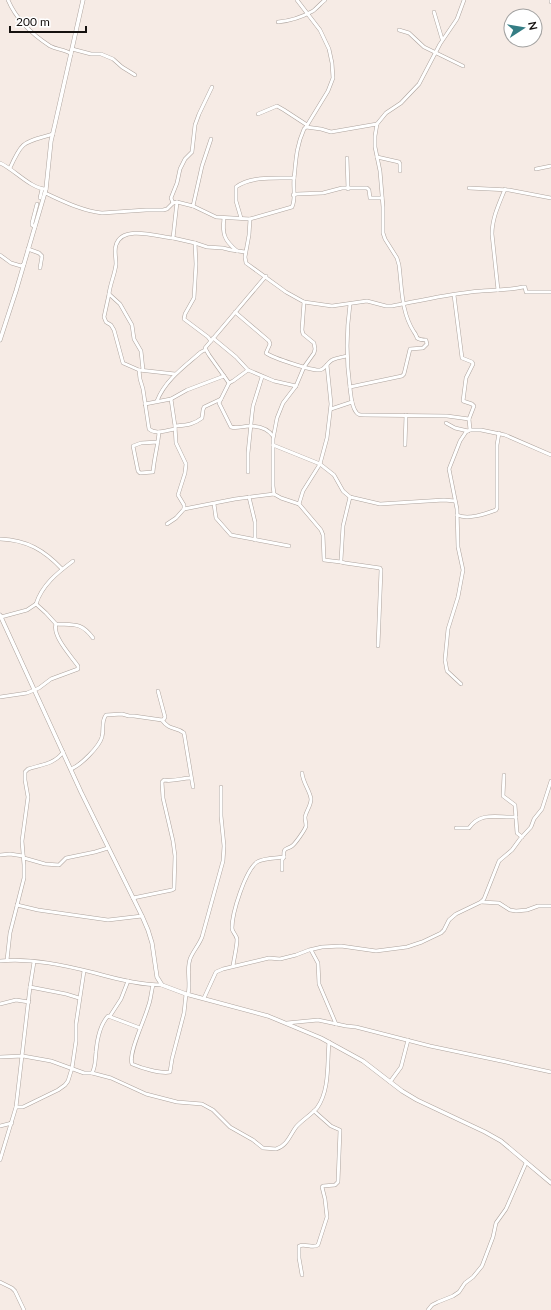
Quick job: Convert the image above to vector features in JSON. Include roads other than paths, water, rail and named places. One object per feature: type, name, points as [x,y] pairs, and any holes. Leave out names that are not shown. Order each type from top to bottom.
[{"type":"main road","points":[[0,339],[25,263],[44,191],[53,134],[83,0]]},
{"type":"main road","points":[[0,616],[108,848],[142,916],[152,943],[157,977],[162,984],[187,994],[268,1016],[306,1030],[364,1061],[402,1091],[501,1141],[551,1183]]},
{"type":"street","points":[[8,0],[13,10],[32,32],[50,46],[67,51],[71,54]]},
{"type":"street","points":[[0,163],[10,168],[25,180],[71,205],[102,213],[163,210],[167,209],[172,203],[177,202],[193,206],[216,217],[250,219],[292,207],[294,203],[293,195],[296,152],[302,133],[324,99],[333,76],[331,58],[326,42],[320,30],[306,14],[297,0]]},
{"type":"street","points":[[278,22],[289,21],[306,14],[325,0]]},
{"type":"street","points":[[350,387],[402,376],[404,374],[410,349],[423,348],[427,344],[427,341],[418,338],[411,328],[406,316],[397,258],[383,233],[382,198],[375,141],[377,124],[386,113],[401,103],[415,89],[442,39],[457,19],[464,0]]},
{"type":"street","points":[[434,12],[442,39]]},
{"type":"street","points":[[399,30],[407,32],[420,44],[463,66]]},
{"type":"street","points":[[72,49],[91,54],[101,54],[113,59],[135,75]]},
{"type":"street","points":[[172,203],[171,198],[177,183],[180,169],[185,159],[192,152],[197,120],[212,87]]},
{"type":"street","points":[[258,114],[277,106],[307,126],[331,132],[377,124]]},
{"type":"street","points":[[10,168],[20,148],[25,143],[53,134]]},
{"type":"street","points":[[193,206],[202,166],[211,139]]},
{"type":"street","points":[[377,157],[399,162],[400,171]]},
{"type":"street","points":[[347,158],[348,189]]},
{"type":"street","points":[[536,169],[551,166]]},
{"type":"street","points":[[240,218],[235,192],[237,185],[263,179],[294,178]]},
{"type":"street","points":[[293,195],[317,193],[342,188],[367,188],[369,190],[370,198],[382,198]]},
{"type":"street","points":[[469,188],[505,189],[551,198]]},
{"type":"street","points":[[498,290],[492,226],[497,208],[505,189]]},
{"type":"street","points":[[40,198],[44,191]]},
{"type":"street","points":[[173,238],[177,202]]},
{"type":"street","points":[[35,227],[32,223],[37,204]]},
{"type":"street","points":[[224,218],[223,233],[230,245],[237,251]]},
{"type":"street","points":[[250,219],[249,235],[245,252],[246,263],[266,276],[286,292],[304,302],[332,306],[370,301],[386,306],[454,295],[508,290],[523,287],[525,287],[526,292],[551,292]]},
{"type":"street","points":[[175,374],[139,370],[123,363],[114,330],[111,325],[104,320],[115,265],[114,254],[120,238],[136,233],[173,238],[207,247],[245,252]]},
{"type":"street","points":[[195,243],[196,264],[194,298],[184,317],[185,320],[236,356],[248,370],[262,377],[296,386]]},
{"type":"street","points":[[28,249],[40,253],[42,256],[40,268]]},
{"type":"street","points":[[0,255],[16,265],[21,266],[25,263]]},
{"type":"street","points":[[229,383],[206,350],[206,346],[266,276]]},
{"type":"street","points":[[109,294],[120,304],[132,325],[134,339],[141,351],[143,370]]},
{"type":"street","points":[[454,295],[462,358],[472,362],[473,364],[466,378],[463,399],[465,402],[474,406],[469,419],[469,430],[460,441],[449,469],[456,501],[458,547],[463,570],[458,598],[448,629],[445,660],[447,671],[461,684]]},
{"type":"street","points":[[274,494],[273,436],[279,411],[296,386],[304,367],[314,353],[315,349],[314,344],[303,334],[302,330],[304,302]]},
{"type":"street","points":[[350,304],[347,335],[347,356],[352,402],[355,411],[358,414],[447,416],[469,419]]},
{"type":"street","points":[[235,312],[269,341],[270,344],[267,354],[317,370],[324,368],[333,359],[347,356]]},
{"type":"street","points":[[157,401],[175,374],[201,352],[206,350]]},
{"type":"street","points":[[299,504],[303,491],[320,464],[326,438],[331,409],[327,365]]},
{"type":"street","points":[[139,370],[149,429],[152,432],[159,432],[195,423],[202,418],[204,407],[221,399]]},
{"type":"street","points":[[248,370],[229,383],[219,402],[219,405],[231,427],[237,428],[251,426],[267,430],[273,436]]},
{"type":"street","points":[[145,404],[171,399],[187,390],[224,376]]},
{"type":"street","points":[[248,472],[248,453],[253,406],[262,377]]},
{"type":"street","points":[[171,399],[176,443],[186,464],[185,473],[178,495],[184,505],[184,509]]},
{"type":"street","points":[[331,409],[352,402]]},
{"type":"street","points":[[405,445],[406,415]]},
{"type":"street","points":[[446,423],[455,428],[499,433],[510,436],[551,455]]},
{"type":"street","points":[[158,442],[141,443],[133,446],[138,471],[140,473],[152,472],[158,442],[159,432]]},
{"type":"street","points":[[457,515],[468,517],[496,510],[497,445],[499,433]]},
{"type":"street","points":[[273,445],[320,464],[334,475],[343,491],[350,497],[380,504],[444,500],[456,501]]},
{"type":"street","points":[[167,524],[176,518],[184,509],[235,499],[274,494],[299,504],[323,533],[324,560],[380,568],[378,646]]},
{"type":"street","points":[[249,497],[255,522],[255,540]]},
{"type":"street","points":[[341,562],[343,526],[350,497]]},
{"type":"street","points":[[214,504],[216,518],[229,534],[289,546]]},
{"type":"street","points":[[0,539],[29,544],[46,554],[62,569]]},
{"type":"street","points":[[0,616],[27,610],[36,604],[42,590],[56,574],[73,561]]},
{"type":"street","points":[[36,604],[56,624],[70,624],[82,627],[86,629],[93,638]]},
{"type":"street","points":[[0,697],[39,688],[50,680],[79,668],[56,633],[56,624]]},
{"type":"street","points":[[158,691],[165,716],[165,719],[162,720]]},
{"type":"street","points":[[71,769],[85,759],[101,740],[104,718],[106,714],[122,714],[162,720],[168,727],[184,733],[193,787]]},
{"type":"street","points":[[7,960],[10,933],[24,878],[22,841],[28,797],[25,772],[28,769],[54,761],[60,757],[63,752]]},
{"type":"street","points":[[282,870],[282,860],[286,848],[292,846],[302,835],[306,826],[305,817],[311,800],[302,773]]},
{"type":"street","points":[[504,775],[503,796],[514,805],[517,833],[522,837]]},
{"type":"street","points":[[133,898],[174,889],[175,856],[163,798],[162,782],[165,780],[171,782],[180,778],[191,778]]},
{"type":"street","points":[[481,902],[485,896],[497,863],[512,850],[530,829],[542,808],[551,781]]},
{"type":"street","points":[[153,985],[149,1006],[140,1028],[131,1060],[132,1064],[157,1071],[170,1072],[187,994],[190,988],[188,970],[190,958],[198,947],[202,937],[223,861],[224,846],[221,816],[221,787]]},
{"type":"street","points":[[456,828],[469,828],[474,822],[482,817],[516,817]]},
{"type":"street","points":[[0,855],[10,854],[39,862],[59,865],[66,858],[108,848]]},
{"type":"street","points":[[233,966],[237,939],[232,930],[232,924],[247,874],[257,862],[265,859],[284,857]]},
{"type":"street","points":[[204,998],[216,972],[233,966],[269,958],[286,958],[322,947],[342,946],[376,951],[407,947],[441,933],[449,920],[456,914],[481,902],[498,903],[510,910],[516,911],[527,910],[538,906],[551,906]]},
{"type":"street","points":[[17,904],[38,910],[108,920],[142,916]]},
{"type":"street","points":[[311,950],[318,963],[319,984],[336,1024]]},
{"type":"street","points":[[0,961],[7,960],[56,964],[128,981],[153,985],[162,984]]},
{"type":"street","points":[[0,1160],[16,1107],[34,962]]},
{"type":"street","points":[[16,1107],[23,1107],[58,1090],[68,1081],[72,1068],[76,1041],[76,1024],[84,971]]},
{"type":"street","points":[[92,1073],[95,1065],[96,1049],[100,1033],[106,1018],[110,1016],[121,999],[128,981]]},
{"type":"street","points":[[30,987],[79,998]]},
{"type":"street","points":[[0,1004],[16,1000],[29,1002]]},
{"type":"street","points":[[110,1016],[140,1028]]},
{"type":"street","points":[[287,1023],[318,1020],[360,1028],[430,1046],[456,1050],[551,1072]]},
{"type":"street","points":[[390,1082],[400,1067],[408,1040]]},
{"type":"street","points":[[0,1057],[23,1056],[51,1061],[84,1073],[92,1073],[118,1081],[130,1088],[146,1094],[177,1102],[202,1104],[209,1107],[230,1127],[253,1140],[263,1148],[276,1149],[282,1146],[290,1138],[295,1129],[314,1111],[324,1094],[329,1042]]},
{"type":"street","points":[[302,1275],[299,1258],[299,1246],[304,1245],[315,1247],[318,1245],[327,1217],[322,1187],[335,1185],[338,1182],[338,1152],[341,1132],[340,1130],[331,1126],[314,1111]]},
{"type":"street","points":[[0,1126],[12,1123]]},
{"type":"street","points":[[428,1310],[438,1302],[459,1292],[465,1283],[473,1277],[482,1266],[491,1243],[496,1223],[506,1208],[526,1163]]},
{"type":"street","points":[[0,1282],[15,1291],[24,1310]]}]
